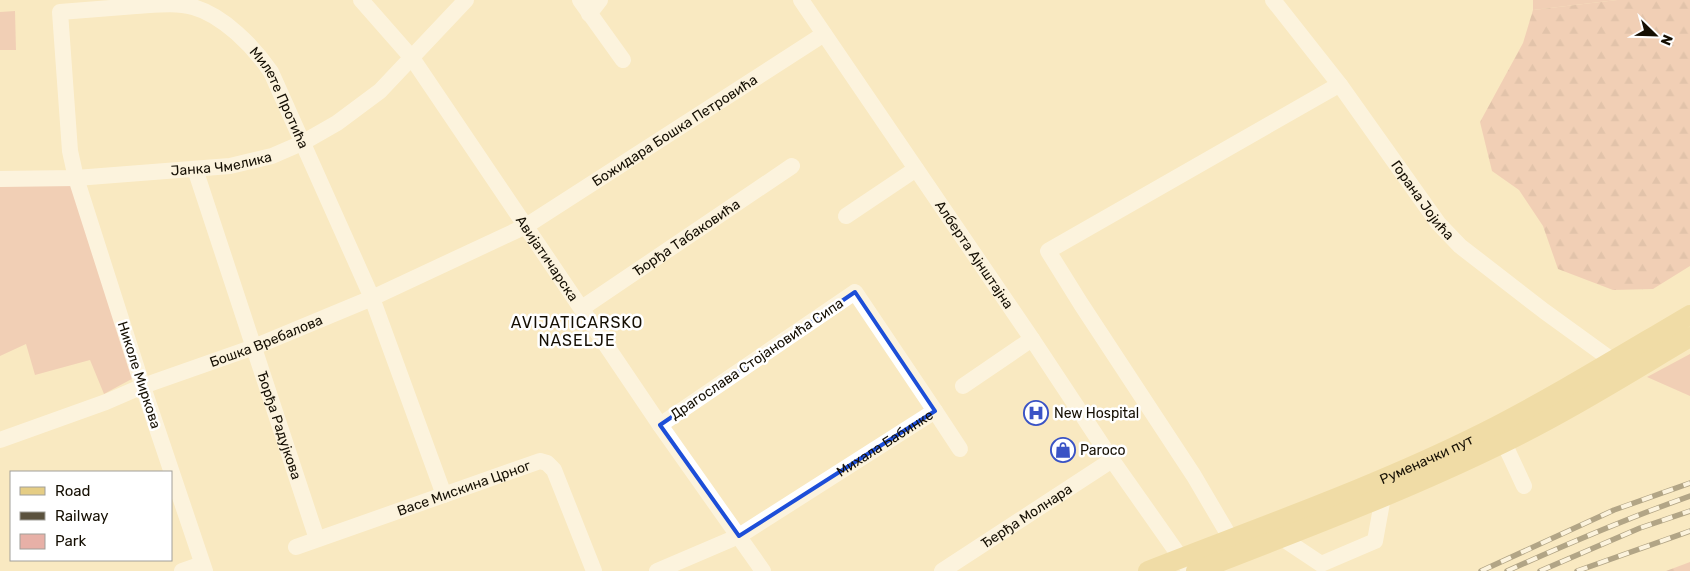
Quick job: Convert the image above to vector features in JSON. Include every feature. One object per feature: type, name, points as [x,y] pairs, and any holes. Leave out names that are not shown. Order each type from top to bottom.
[{"type":"main road","name":"Руменачки пут","points":[[1148,571],[1185,564],[1230,539],[1390,476],[1475,436],[1613,361],[1690,315]]},
{"type":"main road","name":"Руменачки пут","points":[[1196,571],[1423,481],[1504,443],[1615,382],[1690,337]]},
{"type":"street","name":"Авијатичарска","points":[[361,0],[412,58],[660,425],[763,571]]},
{"type":"street","name":"Јанка Чмелика","points":[[0,179],[76,178],[195,169],[245,164],[272,156],[302,143],[336,123],[380,91],[466,0]]},
{"type":"street","points":[[600,0],[585,7],[623,60]]},
{"type":"street","name":"Алберта Ајнштајна","points":[[801,0],[1112,460],[1185,564]]},
{"type":"street","name":"Горана Јојића","points":[[1272,0],[1340,85],[1438,223],[1460,246],[1613,361]]},
{"type":"street","name":"Милете Протића","points":[[76,178],[70,143],[60,6],[170,2],[193,6],[210,14],[232,30],[258,53],[271,72],[372,298],[444,496]]},
{"type":"street","name":"Божидара Бошка Петровића","points":[[526,226],[824,34]]},
{"type":"street","points":[[1230,539],[1194,476],[1080,304],[1048,251],[1340,85]]},
{"type":"street","name":"Ђорђа Табаковића","points":[[582,308],[792,166]]},
{"type":"street","name":"Ђорђа Радујкова","points":[[195,169],[317,539]]},
{"type":"street","points":[[846,216],[916,169]]},
{"type":"street","name":"Николе Миркова","points":[[76,178],[171,471]]},
{"type":"street","name":"Бошка Вребалова","points":[[0,440],[106,402],[143,386],[254,347],[372,298],[526,226]]},
{"type":"street","name":"Михала Бабинке","points":[[657,571],[739,536],[935,411],[855,292]]},
{"type":"street","name":"Драгослава Стојановића Сипа","points":[[660,425],[855,292]]},
{"type":"street","points":[[963,386],[1032,339]]},
{"type":"street","points":[[935,411],[960,449]]},
{"type":"street","points":[[1504,443],[1524,486]]},
{"type":"street","name":"Ђерђа Молнара","points":[[942,571],[1112,460]]},
{"type":"street","name":"Васе Мискина Црног","points":[[296,547],[540,461],[547,462],[554,470],[594,571]]},
{"type":"street","name":"Николе Миркова","points":[[172,473],[203,567]]},
{"type":"street","points":[[1282,538],[1321,564],[1376,541],[1382,497]]},
{"type":"street","points":[[182,571],[203,567]]},
{"type":"highlighted area","points":[[855,292],[935,411],[739,536],[660,425]]},
{"type":"green space","points":[[1533,0],[1617,0],[1533,10]]},
{"type":"green space","points":[[1617,0],[1690,0],[1690,266],[1653,289],[1613,290],[1558,269],[1543,226],[1519,190],[1492,171],[1480,122],[1523,43],[1533,10]]},
{"type":"green space","points":[[15,11],[16,50],[0,50],[0,12]]},
{"type":"green space","points":[[76,178],[139,375],[104,394],[90,360],[35,375],[26,344],[0,356],[0,179]]},
{"type":"green space","points":[[1690,354],[1690,396],[1647,377]]},
{"type":"green space","points":[[1690,562],[1690,571],[1666,571]]},
{"type":"railway","points":[[1481,571],[1614,510],[1690,483]]},
{"type":"railway","points":[[1507,571],[1644,513],[1690,496]]},
{"type":"railway","points":[[1540,571],[1640,528],[1690,511]]},
{"type":"railway","points":[[1577,571],[1690,531]]},
{"type":"place","name":"New Hospital","points":[[1036,413]]},
{"type":"place","name":"Paroco","points":[[1063,450]]},
{"type":"district","name":"AVIJATICARSKO NASELJE","points":[[577,331]]}]
